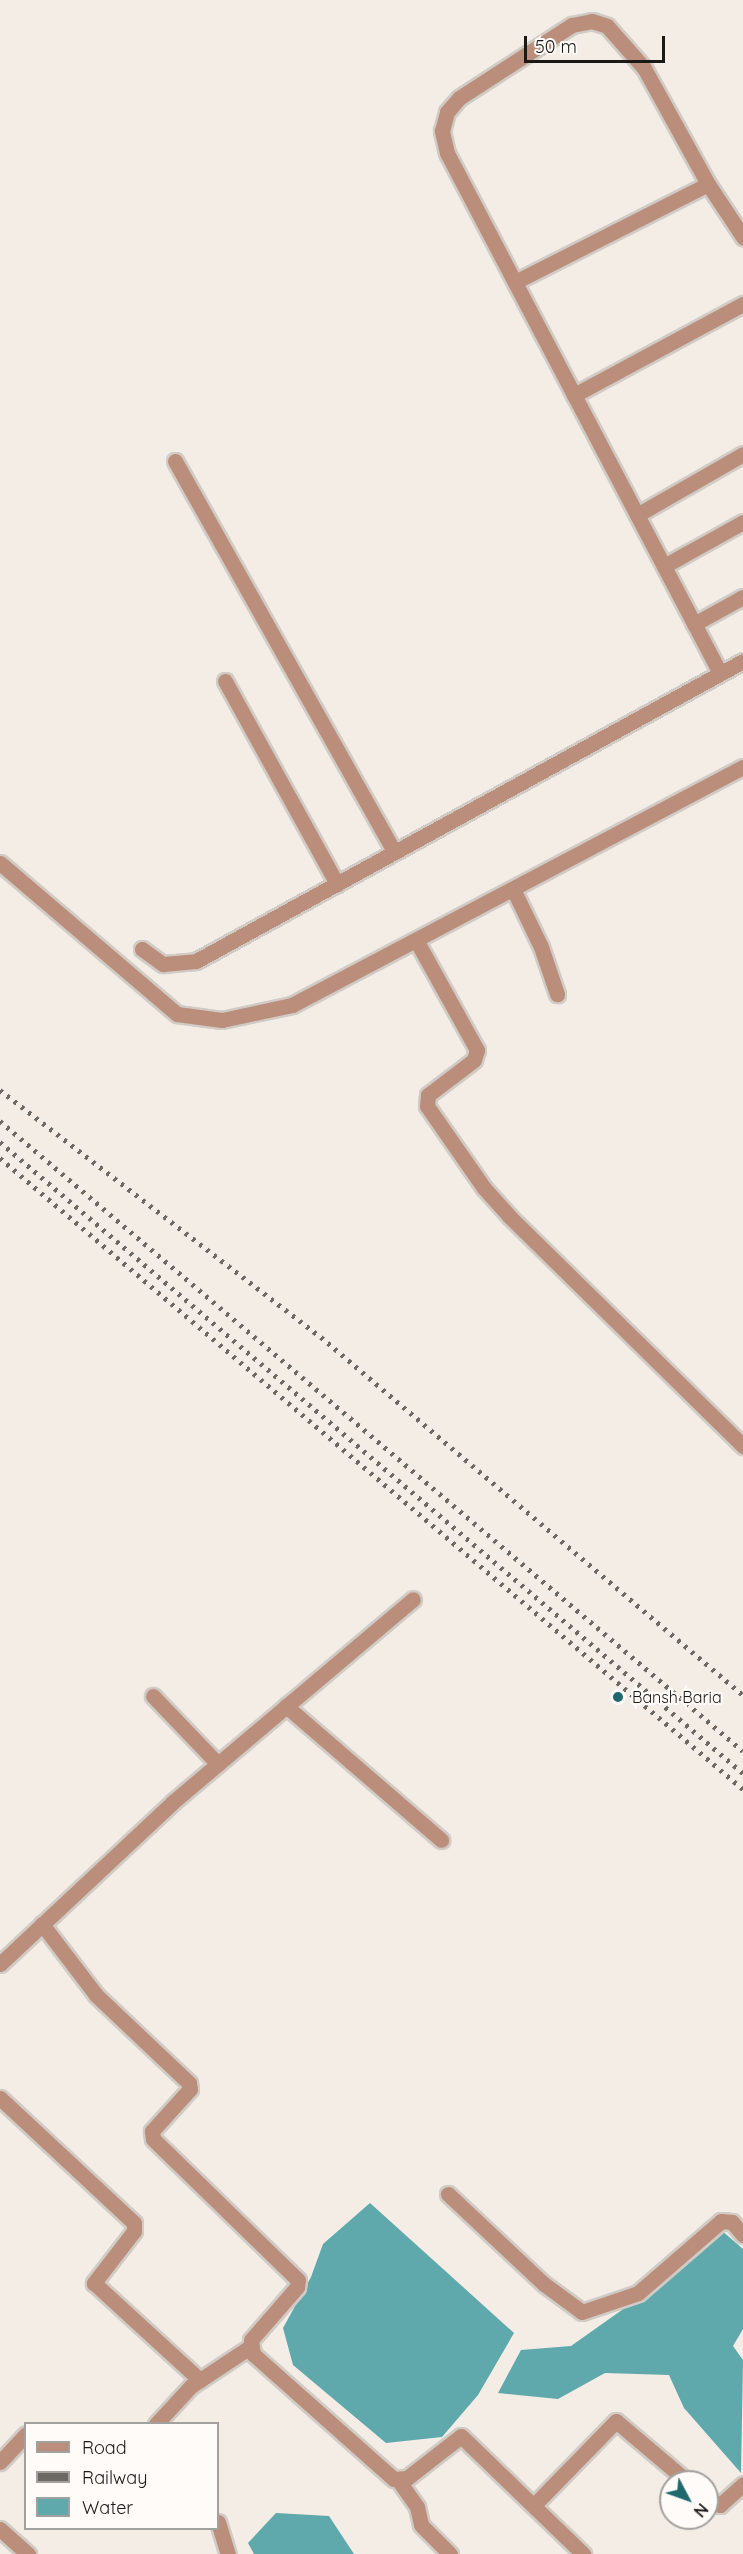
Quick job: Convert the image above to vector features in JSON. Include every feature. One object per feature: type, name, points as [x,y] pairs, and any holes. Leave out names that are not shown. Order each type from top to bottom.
[{"type":"street","points":[[720,673],[447,153],[442,131],[447,112],[459,98],[572,25],[592,21],[607,26],[632,53],[708,184],[743,237]]},
{"type":"street","points":[[515,282],[708,184]]},
{"type":"street","points":[[574,395],[743,304]]},
{"type":"street","points":[[637,515],[743,454]]},
{"type":"street","points":[[175,461],[394,852]]},
{"type":"street","points":[[664,566],[743,522]]},
{"type":"street","points":[[694,624],[743,597]]},
{"type":"street","points":[[142,950],[163,964],[196,961],[743,661]]},
{"type":"street","points":[[225,681],[337,884]]},
{"type":"street","points":[[0,863],[177,1014],[222,1020],[273,1011],[416,940],[743,767]]},
{"type":"street","points":[[513,888],[542,947],[557,994]]},
{"type":"street","points":[[416,940],[477,1050],[474,1060],[428,1095],[427,1106],[484,1188],[510,1217],[743,1446]]},
{"type":"street","points":[[0,1964],[218,1764],[413,1599]]},
{"type":"street","points":[[153,1696],[218,1764]]},
{"type":"street","points":[[286,1706],[441,1840]]},
{"type":"street","points":[[42,1924],[96,1995],[189,2083],[190,2089],[152,2131],[153,2139],[298,2280],[297,2288],[251,2340],[250,2347],[262,2363],[399,2481],[417,2507],[419,2522],[450,2554]]},
{"type":"street","points":[[0,2098],[134,2223],[134,2231],[94,2283],[200,2380]]},
{"type":"street","points":[[448,2194],[544,2284],[582,2312],[638,2293],[721,2221],[732,2222],[743,2235]]},
{"type":"street","points":[[158,2422],[200,2380],[250,2347]]},
{"type":"street","points":[[534,2505],[616,2421],[674,2470]]},
{"type":"street","points":[[0,2462],[24,2436]]},
{"type":"street","points":[[399,2481],[461,2436],[583,2554]]},
{"type":"street","points":[[719,2504],[743,2484]]},
{"type":"street","points":[[219,2525],[228,2554]]},
{"type":"street","points":[[0,2529],[28,2554]]},
{"type":"water","points":[[370,2203],[514,2333],[478,2395],[442,2437],[386,2443],[293,2365],[283,2328],[311,2277],[323,2244]]},
{"type":"water","points":[[721,2230],[743,2249],[743,2329],[733,2346],[743,2360],[741,2473],[684,2408],[669,2375],[605,2373],[558,2399],[498,2393],[521,2350],[571,2346],[653,2288]]},
{"type":"water","points":[[276,2513],[329,2516],[354,2554],[254,2554],[248,2543]]},
{"type":"railway","points":[[0,1090],[321,1337],[743,1695]]},
{"type":"railway","points":[[0,1121],[743,1751]]},
{"type":"railway","points":[[0,1142],[743,1773]]},
{"type":"railway","points":[[0,1158],[743,1789]]},
{"type":"place","name":"Bansh Baria","points":[[618,1697]]}]
